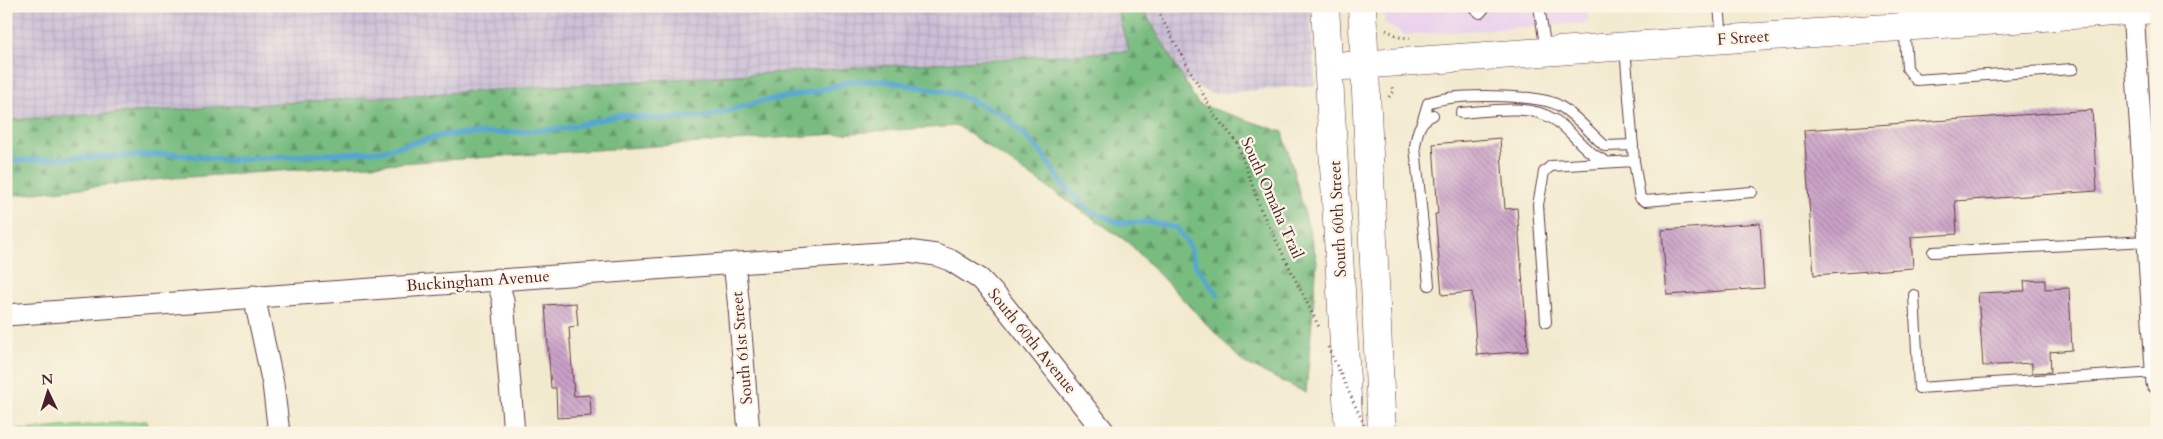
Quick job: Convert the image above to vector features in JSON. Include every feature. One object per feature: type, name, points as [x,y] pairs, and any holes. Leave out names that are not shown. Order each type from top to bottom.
[{"type":"main road","name":"South 60th Street","points":[[1325,6],[1330,67],[1348,433]]},
{"type":"main road","points":[[1362,6],[1382,433]]},
{"type":"main road","name":"F Street","points":[[1330,67],[1722,40],[1903,17],[2020,12],[2145,10]]},
{"type":"street","points":[[2145,10],[2152,218],[2148,241],[2154,304],[2156,378]]},
{"type":"street","name":"Buckingham Avenue","points":[[6,315],[908,251],[936,255],[950,260]]},
{"type":"street","name":"South 60th Avenue","points":[[950,260],[962,266],[988,287],[1105,433]]},
{"type":"street","name":"South 61st Street","points":[[734,263],[749,433]]},
{"type":"street","points":[[497,279],[503,300],[514,433]]},
{"type":"street","points":[[254,296],[273,384],[279,433]]},
{"type":"lane","points":[[1472,6],[1480,13],[1486,6]]},
{"type":"lane","points":[[1540,6],[1546,52]]},
{"type":"lane","points":[[1720,6],[1722,40]]},
{"type":"lane","points":[[1903,17],[1907,68],[1916,80],[2073,70]]},
{"type":"lane","points":[[1625,46],[1634,161],[1640,198],[1645,201],[1752,192]]},
{"type":"lane","points":[[1428,285],[1415,146],[1428,103],[1437,99],[1487,97],[1542,100],[1558,105],[1605,146],[1633,145]]},
{"type":"lane","points":[[1461,113],[1521,110],[1540,113],[1556,121],[1591,154],[1609,162]]},
{"type":"lane","points":[[1422,123],[1433,115]]},
{"type":"lane","points":[[1546,322],[1538,205],[1544,172],[1551,166],[1634,161]]},
{"type":"lane","points":[[1933,252],[2148,241]]},
{"type":"lane","points":[[1914,296],[1919,388],[2156,378]]},
{"type":"path","name":"South Omaha Trail","points":[[1154,6],[1215,116],[1237,142],[1261,210],[1328,346],[1368,433]]},
{"type":"shaded area","points":[[6,6],[1310,6],[1315,85],[1211,94],[1129,51],[6,120]]},
{"type":"shaded area","points":[[1382,6],[1587,6],[1588,23],[1405,35],[1385,23]]},
{"type":"green space","points":[[1120,6],[1141,6],[1198,104],[1283,132],[1317,260],[1306,393],[1243,362],[1129,243],[958,126],[173,178],[6,196],[6,120],[1129,51],[1117,11]]},
{"type":"green space","points":[[147,421],[149,433],[6,433],[6,431]]},
{"type":"building","points":[[2092,110],[2097,191],[1955,201],[1957,234],[1911,237],[1913,268],[1814,275],[1804,130]]},
{"type":"building","points":[[1500,138],[1505,209],[1517,208],[1528,351],[1477,355],[1472,292],[1442,295],[1435,214],[1438,214],[1433,144]]},
{"type":"building","points":[[1760,223],[1764,288],[1667,295],[1662,230]]},
{"type":"building","points":[[2045,280],[2045,289],[2069,288],[2072,350],[2050,352],[2051,372],[2032,373],[2032,363],[1983,366],[1978,293],[2025,291],[2024,281]]},
{"type":"building","points":[[576,303],[578,326],[569,327],[574,396],[590,395],[591,416],[557,418],[556,388],[551,388],[545,305]]},
{"type":"waterway","points":[[6,161],[174,154],[226,160],[381,151],[444,135],[566,128],[620,115],[661,119],[710,116],[758,102],[814,92],[851,81],[886,81],[954,93],[1004,115],[1041,152],[1062,183],[1089,210],[1120,223],[1150,222],[1177,228],[1189,245],[1196,266],[1218,295]]}]
